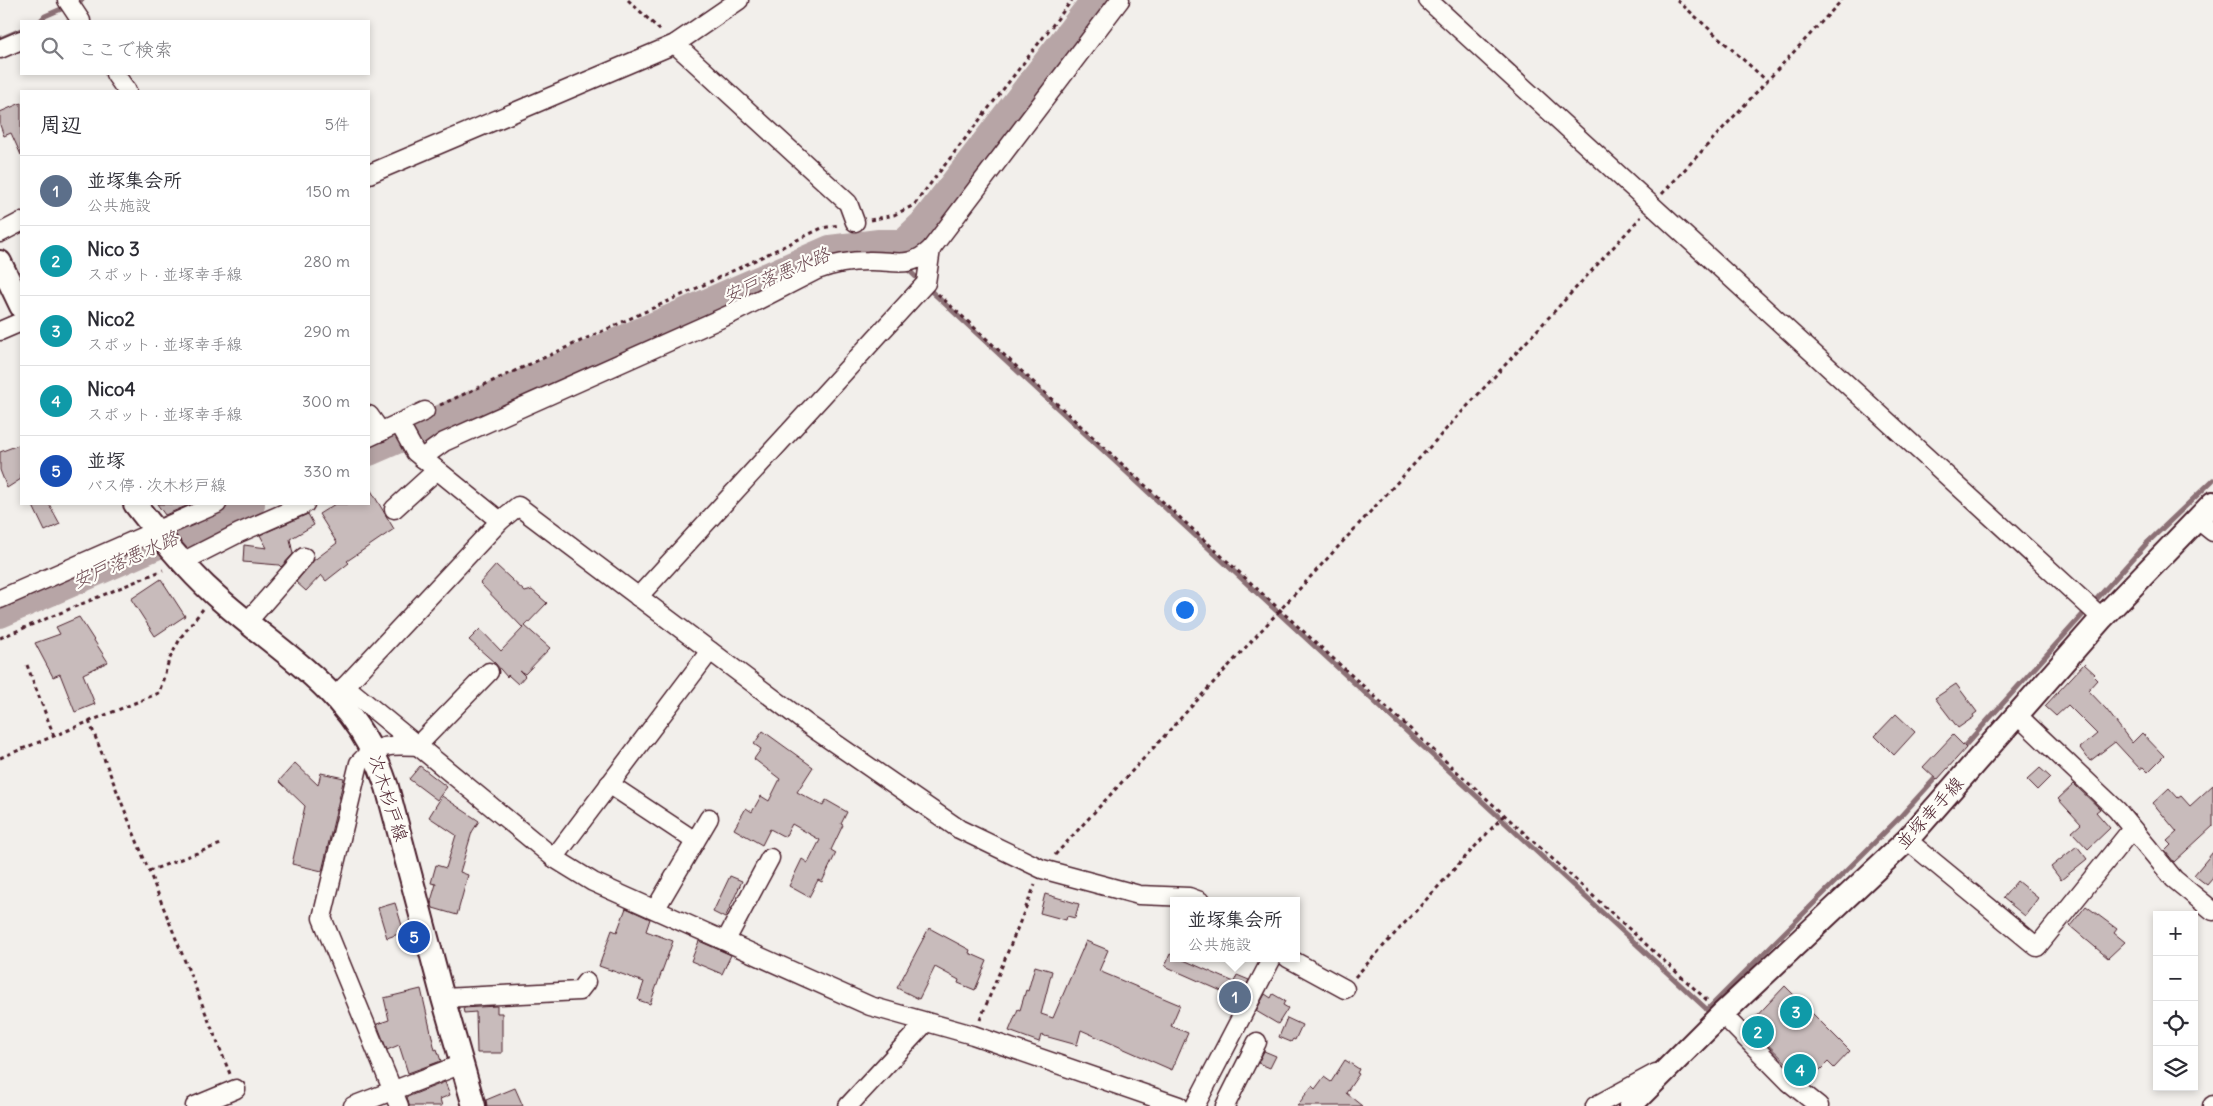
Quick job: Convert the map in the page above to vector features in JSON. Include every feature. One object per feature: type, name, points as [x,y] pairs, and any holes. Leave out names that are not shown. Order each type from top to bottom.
[{"type":"main road","points":[[0,262],[20,304]]},
{"type":"main road","name":"並塚幸手線","points":[[1630,1106],[1722,1014],[1907,840],[2018,715],[2100,616],[2205,526],[2213,503]]},
{"type":"main road","points":[[136,505],[155,530]]},
{"type":"main road","name":"次木杉戸線","points":[[155,530],[182,562],[214,595],[296,662],[340,691],[373,750],[387,787],[474,1106]]},
{"type":"street","points":[[67,0],[74,19]]},
{"type":"street","points":[[370,174],[675,44],[738,0]]},
{"type":"street","points":[[419,455],[444,442],[733,313],[817,270],[828,266],[866,261],[890,264],[916,260],[931,249],[1120,0]]},
{"type":"street","points":[[1428,0],[2100,616]]},
{"type":"street","points":[[0,49],[20,40]]},
{"type":"street","points":[[675,44],[848,204],[856,222]]},
{"type":"street","points":[[116,75],[126,90]]},
{"type":"street","points":[[0,233],[20,223]]},
{"type":"street","points":[[638,596],[926,283],[931,249]]},
{"type":"street","points":[[0,331],[20,322]]},
{"type":"street","points":[[370,418],[375,434],[425,411]]},
{"type":"street","points":[[399,423],[419,455],[500,521]]},
{"type":"street","points":[[394,509],[437,470]]},
{"type":"street","points":[[0,599],[215,505]]},
{"type":"street","points":[[182,562],[239,533],[303,505]]},
{"type":"street","points":[[1179,1106],[973,1036],[870,1006],[656,908],[593,882],[554,858],[418,746],[340,691],[500,521],[518,506],[810,726],[959,829],[1042,869],[1139,895],[1189,897]]},
{"type":"street","points":[[247,622],[304,557]]},
{"type":"street","points":[[554,858],[710,651]]},
{"type":"street","points":[[396,1098],[322,918],[359,763],[373,750],[395,745],[418,746],[489,672]]},
{"type":"street","points":[[2018,715],[2117,810],[2174,880],[2213,911]]},
{"type":"street","points":[[610,784],[696,842]]},
{"type":"street","points":[[656,908],[709,818]]},
{"type":"street","points":[[1907,840],[2038,947],[2132,829]]},
{"type":"street","points":[[726,940],[770,858]]},
{"type":"street","points":[[1195,1106],[1270,962]]},
{"type":"street","points":[[1295,962],[1345,989]]},
{"type":"street","points":[[443,998],[580,991],[586,982]]},
{"type":"street","points":[[1722,1014],[1789,1082],[1819,1106]]},
{"type":"street","points":[[848,1106],[926,1022]]},
{"type":"street","points":[[1225,1106],[1257,1042]]},
{"type":"street","points":[[353,1106],[396,1098],[462,1064]]},
{"type":"street","points":[[1595,1106],[1670,1066]]},
{"type":"street","points":[[195,1106],[236,1089]]},
{"type":"path","points":[[628,0],[675,44]]},
{"type":"path","points":[[425,411],[697,288],[822,228],[894,215],[914,205],[1072,0]]},
{"type":"path","points":[[1677,0],[1766,81]]},
{"type":"path","points":[[973,1036],[1042,869],[1278,610],[1842,0]]},
{"type":"path","points":[[926,283],[1278,610],[1505,814],[1722,1014]]},
{"type":"path","points":[[0,638],[182,562]]},
{"type":"path","points":[[0,758],[159,693],[169,660],[181,638],[214,595]]},
{"type":"path","points":[[26,665],[54,736]]},
{"type":"path","points":[[89,722],[236,1089]]},
{"type":"path","points":[[1345,989],[1505,814]]},
{"type":"path","points":[[149,871],[221,844]]},
{"type":"building","points":[[20,103],[20,153],[11,133],[4,136],[0,125],[0,112]]},
{"type":"building","points":[[20,444],[20,480],[7,488],[0,470],[0,452]]},
{"type":"building","points":[[370,489],[394,529],[347,561],[349,563],[326,581],[321,575],[306,591],[296,582],[313,561],[337,543],[319,514],[333,505],[370,505]]},
{"type":"building","points":[[32,505],[50,505],[60,524],[45,531]]},
{"type":"building","points":[[158,505],[189,505],[165,515]]},
{"type":"building","points":[[308,514],[314,525],[290,539],[293,554],[281,567],[279,565],[243,562],[244,545],[267,548],[260,535]]},
{"type":"building","points":[[496,565],[525,592],[532,590],[547,603],[525,626],[550,648],[525,674],[520,671],[525,676],[518,684],[508,675],[507,677],[495,663],[469,640],[480,629],[501,651],[523,628],[480,583]]},
{"type":"building","points":[[161,579],[185,616],[155,636],[131,599]]},
{"type":"building","points":[[79,617],[108,662],[83,674],[95,704],[75,712],[60,674],[53,677],[35,643],[60,634],[56,627]]},
{"type":"building","points":[[2084,664],[2095,674],[2093,676],[2097,680],[2088,690],[2106,709],[2132,743],[2142,733],[2164,756],[2148,772],[2143,767],[2140,769],[2115,742],[2090,761],[2080,748],[2097,734],[2068,705],[2056,716],[2045,706]]},
{"type":"building","points":[[1956,684],[1977,712],[1973,715],[1974,717],[1958,728],[1935,698]]},
{"type":"building","points":[[1896,714],[1915,732],[1894,755],[1875,736]]},
{"type":"building","points":[[763,731],[813,767],[797,792],[823,806],[826,800],[847,812],[831,850],[836,853],[822,882],[818,880],[809,897],[789,886],[802,859],[808,863],[820,840],[792,824],[785,837],[770,829],[762,845],[734,829],[746,808],[752,812],[761,796],[769,801],[780,779],[754,759],[761,749],[754,744]]},
{"type":"building","points":[[1953,735],[1966,748],[1937,780],[1923,767]]},
{"type":"building","points":[[295,763],[318,785],[321,773],[344,778],[322,871],[292,864],[305,806],[279,781]]},
{"type":"building","points":[[420,766],[447,787],[437,800],[409,779]]},
{"type":"building","points":[[2040,768],[2050,777],[2037,790],[2027,780]]},
{"type":"building","points":[[2074,784],[2100,809],[2096,812],[2110,828],[2088,849],[2072,832],[2081,824],[2058,799]]},
{"type":"building","points":[[2213,785],[2213,826],[2174,862],[2165,851],[2171,845],[2167,841],[2177,832],[2153,803],[2169,788],[2178,798],[2181,796],[2190,806]]},
{"type":"building","points":[[442,796],[479,821],[472,832],[460,872],[468,875],[457,915],[433,908],[431,901],[436,884],[431,883],[436,865],[446,868],[456,835],[429,817]]},
{"type":"building","points":[[2077,846],[2087,859],[2061,880],[2051,867]]},
{"type":"building","points":[[2213,852],[2213,878],[2207,885],[2194,875]]},
{"type":"building","points":[[730,876],[742,881],[725,918],[713,912]]},
{"type":"building","points":[[2017,881],[2038,898],[2025,916],[2003,898]]},
{"type":"building","points":[[1045,894],[1079,904],[1075,918],[1067,916],[1066,920],[1040,913]]},
{"type":"building","points":[[395,903],[404,932],[387,938],[378,908]]},
{"type":"building","points":[[2086,906],[2117,929],[2114,933],[2125,942],[2108,958],[2070,926]]},
{"type":"building","points":[[626,908],[650,919],[646,931],[673,941],[650,1004],[638,1000],[644,982],[599,966],[612,930],[617,932]]},
{"type":"building","points":[[929,928],[970,950],[969,953],[987,961],[975,990],[958,983],[959,980],[935,967],[919,999],[897,988]]},
{"type":"building","points":[[699,941],[731,955],[722,974],[691,961]]},
{"type":"building","points":[[1086,941],[1108,950],[1099,971],[1180,1005],[1171,1026],[1188,1033],[1172,1070],[1081,1030],[1077,1045],[1041,1035],[1039,1042],[1009,1031],[1018,1009],[1020,1010],[1026,990],[1028,991],[1035,966],[1052,971],[1041,1014],[1053,1018]]},
{"type":"building","points":[[1170,954],[1170,962],[1188,962],[1234,982],[1237,975],[1249,980],[1233,1010],[1223,1006],[1228,994],[1165,966]]},
{"type":"building","points":[[1785,986],[1850,1051],[1834,1068],[1828,1062],[1807,1083],[1748,1025]]},
{"type":"building","points":[[421,989],[435,1050],[437,1049],[441,1061],[408,1073],[399,1045],[387,1050],[377,1024],[389,1020],[384,998]]},
{"type":"building","points":[[1265,994],[1271,998],[1273,994],[1285,1001],[1283,1005],[1288,1008],[1278,1024],[1256,1011]]},
{"type":"building","points":[[497,1006],[497,1013],[502,1013],[502,1053],[477,1053],[476,1012],[464,1013],[463,1008]]},
{"type":"building","points":[[1287,1018],[1302,1025],[1295,1040],[1293,1039],[1291,1042],[1279,1037]]},
{"type":"building","points":[[1264,1051],[1276,1056],[1270,1068],[1258,1063]]},
{"type":"building","points":[[1345,1060],[1359,1069],[1357,1073],[1359,1074],[1346,1093],[1362,1106],[1297,1106],[1312,1086],[1315,1089],[1324,1077],[1331,1082]]},
{"type":"building","points":[[445,1082],[450,1095],[440,1099],[442,1106],[409,1106],[407,1097]]},
{"type":"building","points":[[515,1088],[523,1106],[487,1106],[486,1100]]},
{"type":"waterway","points":[[41,20],[45,16],[82,0]]},
{"type":"waterway","name":"安戸落悪水路","points":[[370,451],[830,250],[879,244],[903,244],[924,224],[1096,0]]},
{"type":"waterway","points":[[0,39],[20,30]]},
{"type":"waterway","points":[[879,244],[894,257]]},
{"type":"waterway","points":[[904,266],[1714,1016]]},
{"type":"waterway","points":[[1961,750],[2147,543],[2213,480]]},
{"type":"waterway","name":"安戸落悪水路","points":[[0,613],[248,505]]},
{"type":"waterway","points":[[1707,1010],[1900,817],[1940,773]]},
{"type":"place","name":"並塚","points":[[414,937]]},
{"type":"place","name":"並塚集会所","points":[[1235,997]]},
{"type":"place","name":"Nico2","points":[[1796,1012]]},
{"type":"place","name":"Nico 3","points":[[1758,1032]]},
{"type":"place","name":"Nico4","points":[[1800,1070]]}]
